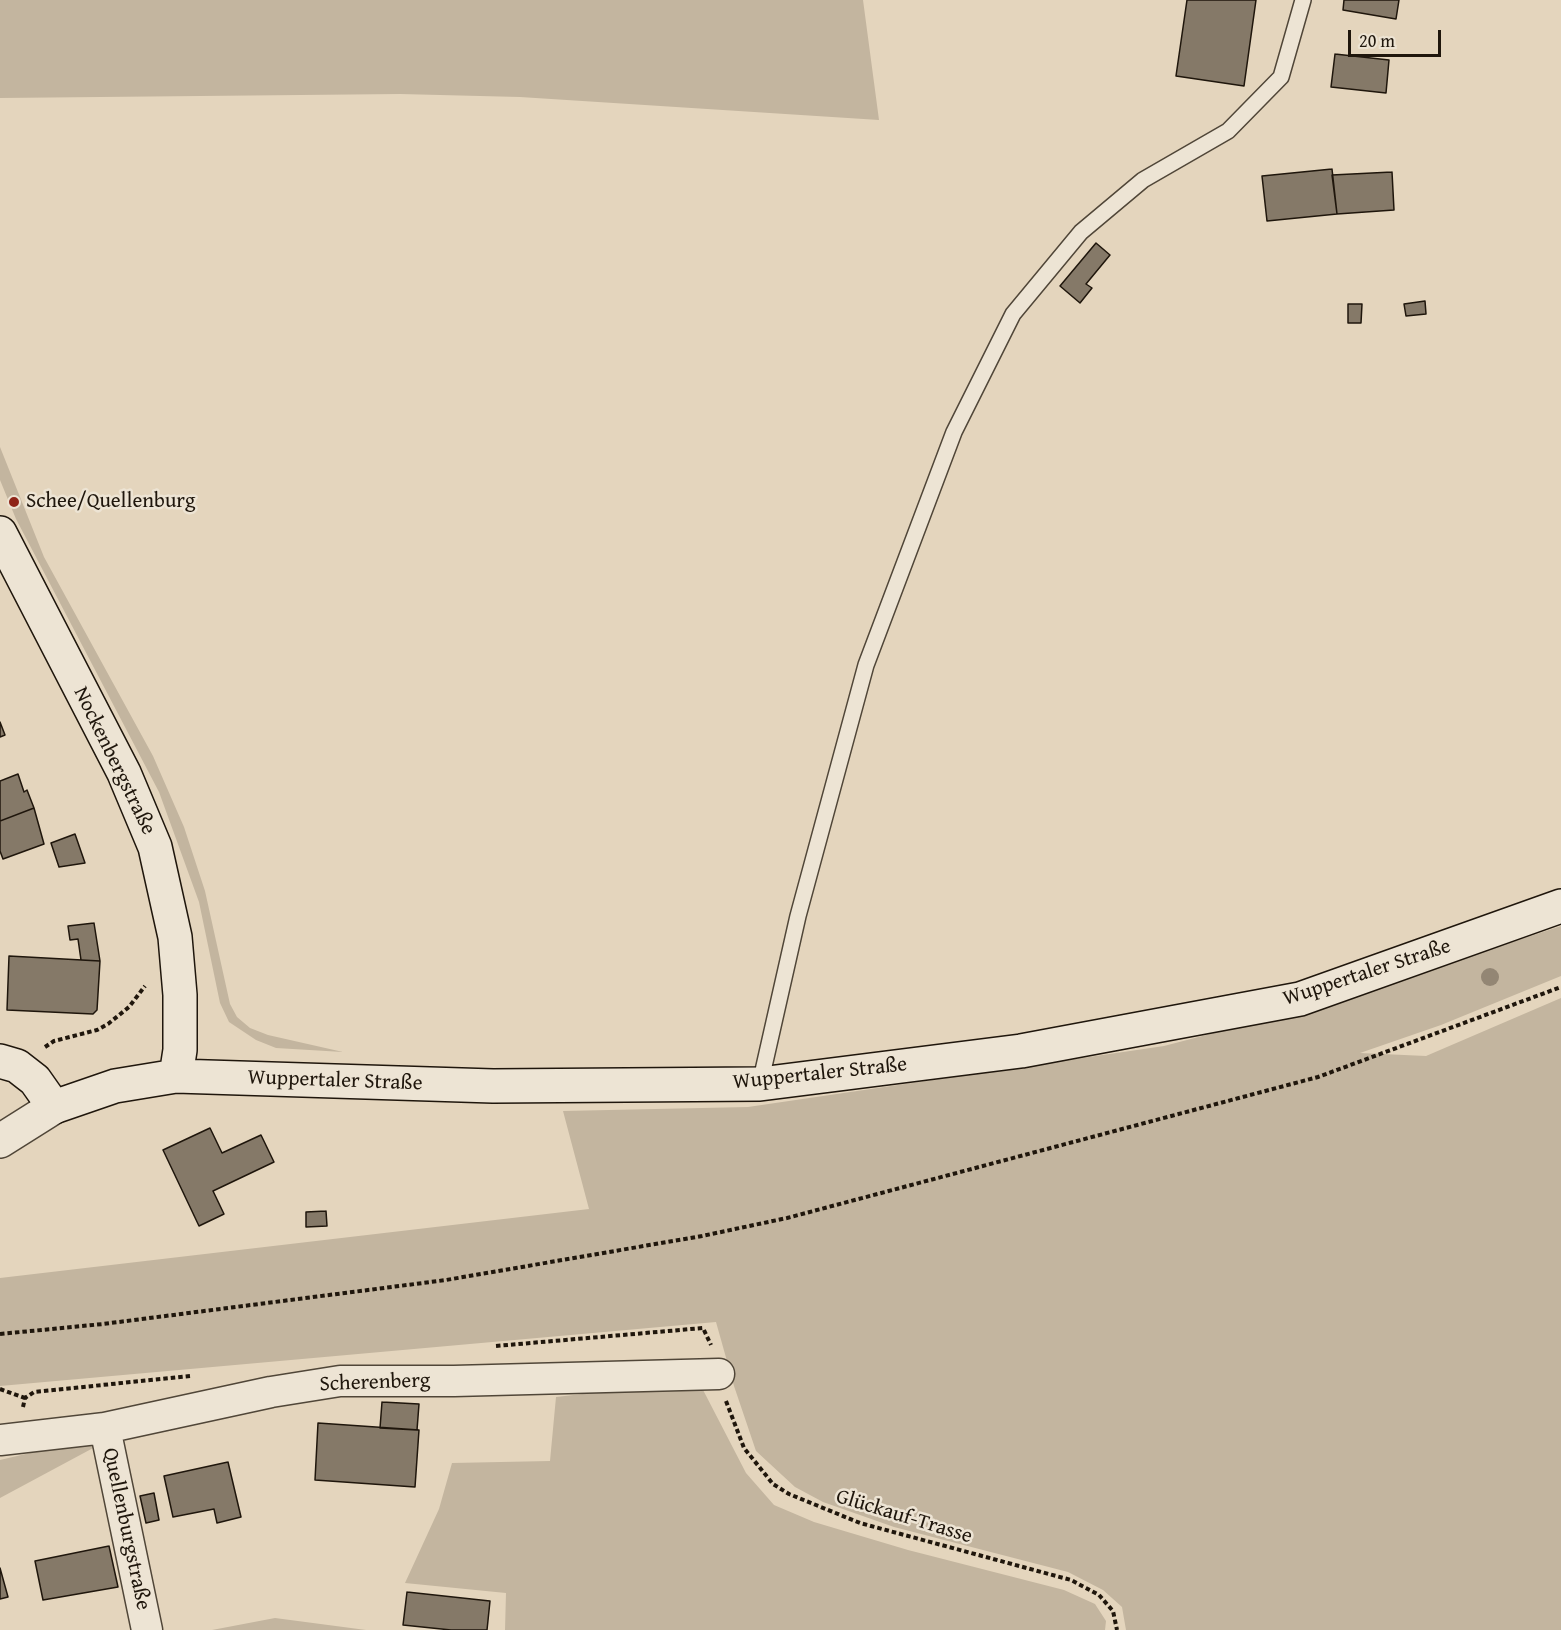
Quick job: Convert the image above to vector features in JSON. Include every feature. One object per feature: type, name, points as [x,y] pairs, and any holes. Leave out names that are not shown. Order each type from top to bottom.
[{"type":"main road","name":"Nockenbergstraße","points":[[0,533],[124,772],[150,837],[169,905],[178,964],[180,1050],[176,1076]]},
{"type":"main road","name":"Wuppertaler Straße","points":[[0,1141],[54,1107],[115,1086],[176,1076],[481,1085],[759,1084],[1021,1050],[1300,999],[1561,906]]},
{"type":"main road","points":[[8,1063],[34,1080],[54,1107]]},
{"type":"street","name":"Scherenberg","points":[[0,1440],[105,1428],[271,1392],[340,1381],[721,1384]]},
{"type":"street","name":"Quellenburgstraße","points":[[105,1428],[147,1630]]},
{"type":"lane","points":[[759,1084],[798,916],[866,665],[954,432],[1013,314],[1081,232],[1143,180],[1228,131],[1281,77],[1303,0]]},
{"type":"path","points":[[8,1063],[54,1041],[97,1030],[108,1024],[129,1007],[146,985],[178,964]]},
{"type":"path","points":[[0,1334],[103,1324],[446,1280],[702,1236],[787,1218],[1318,1077],[1561,987]]},
{"type":"path","name":"Glückauf-Trasse","points":[[721,1384],[744,1448],[773,1484],[789,1494],[860,1523],[1071,1580],[1099,1595],[1113,1611],[1117,1630]]},
{"type":"path","points":[[0,1389],[26,1398]]},
{"type":"shaded area","points":[[0,0],[863,0],[879,120],[520,97],[400,94],[0,98]]},
{"type":"shaded area","points":[[0,447],[44,557],[153,756],[184,827],[205,891],[230,1004],[237,1017],[250,1028],[268,1035],[343,1052],[276,1048],[256,1040],[229,1022],[220,1003],[199,902],[159,792],[16,519],[0,480]]},
{"type":"shaded area","points":[[1561,926],[1561,976],[1441,1025],[1360,1053],[1426,1056],[1561,998],[1561,1630],[1126,1630],[1122,1607],[1103,1590],[1068,1572],[894,1527],[823,1502],[795,1487],[756,1451],[716,1322],[0,1386],[0,1278],[589,1209],[563,1111],[748,1107],[1164,1046],[1325,1004]]},
{"type":"shaded area","points":[[670,1384],[701,1386],[746,1473],[774,1505],[814,1522],[908,1550],[1064,1590],[1095,1604],[1106,1621],[1105,1630],[505,1630],[506,1593],[405,1583],[439,1509],[452,1463],[550,1461],[556,1397]]},
{"type":"shaded area","points":[[81,1441],[95,1447],[0,1498],[0,1460]]},
{"type":"shaded area","points":[[275,1618],[366,1630],[212,1630]]},
{"type":"building","points":[[1187,0],[1256,0],[1244,86],[1176,76]]},
{"type":"building","points":[[1344,0],[1399,0],[1396,19],[1343,10]]},
{"type":"building","points":[[1335,54],[1389,60],[1386,93],[1331,87]]},
{"type":"building","points":[[1332,169],[1337,214],[1267,221],[1262,176]]},
{"type":"building","points":[[1392,172],[1394,210],[1337,214],[1332,175]]},
{"type":"building","points":[[1096,243],[1110,255],[1086,284],[1092,288],[1080,303],[1060,286]]},
{"type":"building","points":[[1425,301],[1426,314],[1406,316],[1404,304]]},
{"type":"building","points":[[1348,304],[1362,304],[1361,323],[1348,323]]},
{"type":"building","points":[[0,722],[5,735],[0,737]]},
{"type":"building","points":[[18,774],[24,792],[27,790],[34,808],[0,821],[0,781]]},
{"type":"building","points":[[34,808],[44,844],[3,859],[0,851],[0,821]]},
{"type":"building","points":[[75,834],[85,863],[59,867],[51,843]]},
{"type":"building","points":[[94,923],[100,961],[81,960],[78,939],[70,940],[68,926]]},
{"type":"building","points":[[9,956],[100,961],[97,1010],[93,1014],[7,1010]]},
{"type":"building","points":[[210,1128],[222,1153],[261,1135],[274,1162],[213,1191],[224,1214],[199,1226],[163,1150]]},
{"type":"building","points":[[326,1211],[327,1226],[306,1227],[306,1212]]},
{"type":"building","points":[[382,1402],[419,1404],[417,1430],[380,1428]]},
{"type":"building","points":[[318,1423],[419,1430],[415,1487],[315,1480]]},
{"type":"building","points":[[228,1462],[241,1517],[217,1523],[214,1509],[173,1517],[164,1476]]},
{"type":"building","points":[[154,1493],[159,1520],[146,1523],[140,1496]]},
{"type":"building","points":[[109,1546],[118,1587],[43,1600],[35,1561]]},
{"type":"building","points":[[0,1568],[8,1597],[0,1599]]},
{"type":"building","points":[[407,1592],[490,1601],[487,1630],[451,1630],[403,1625]]},
{"type":"place","name":"Schee/Quellenburg","points":[[14,502]]}]
